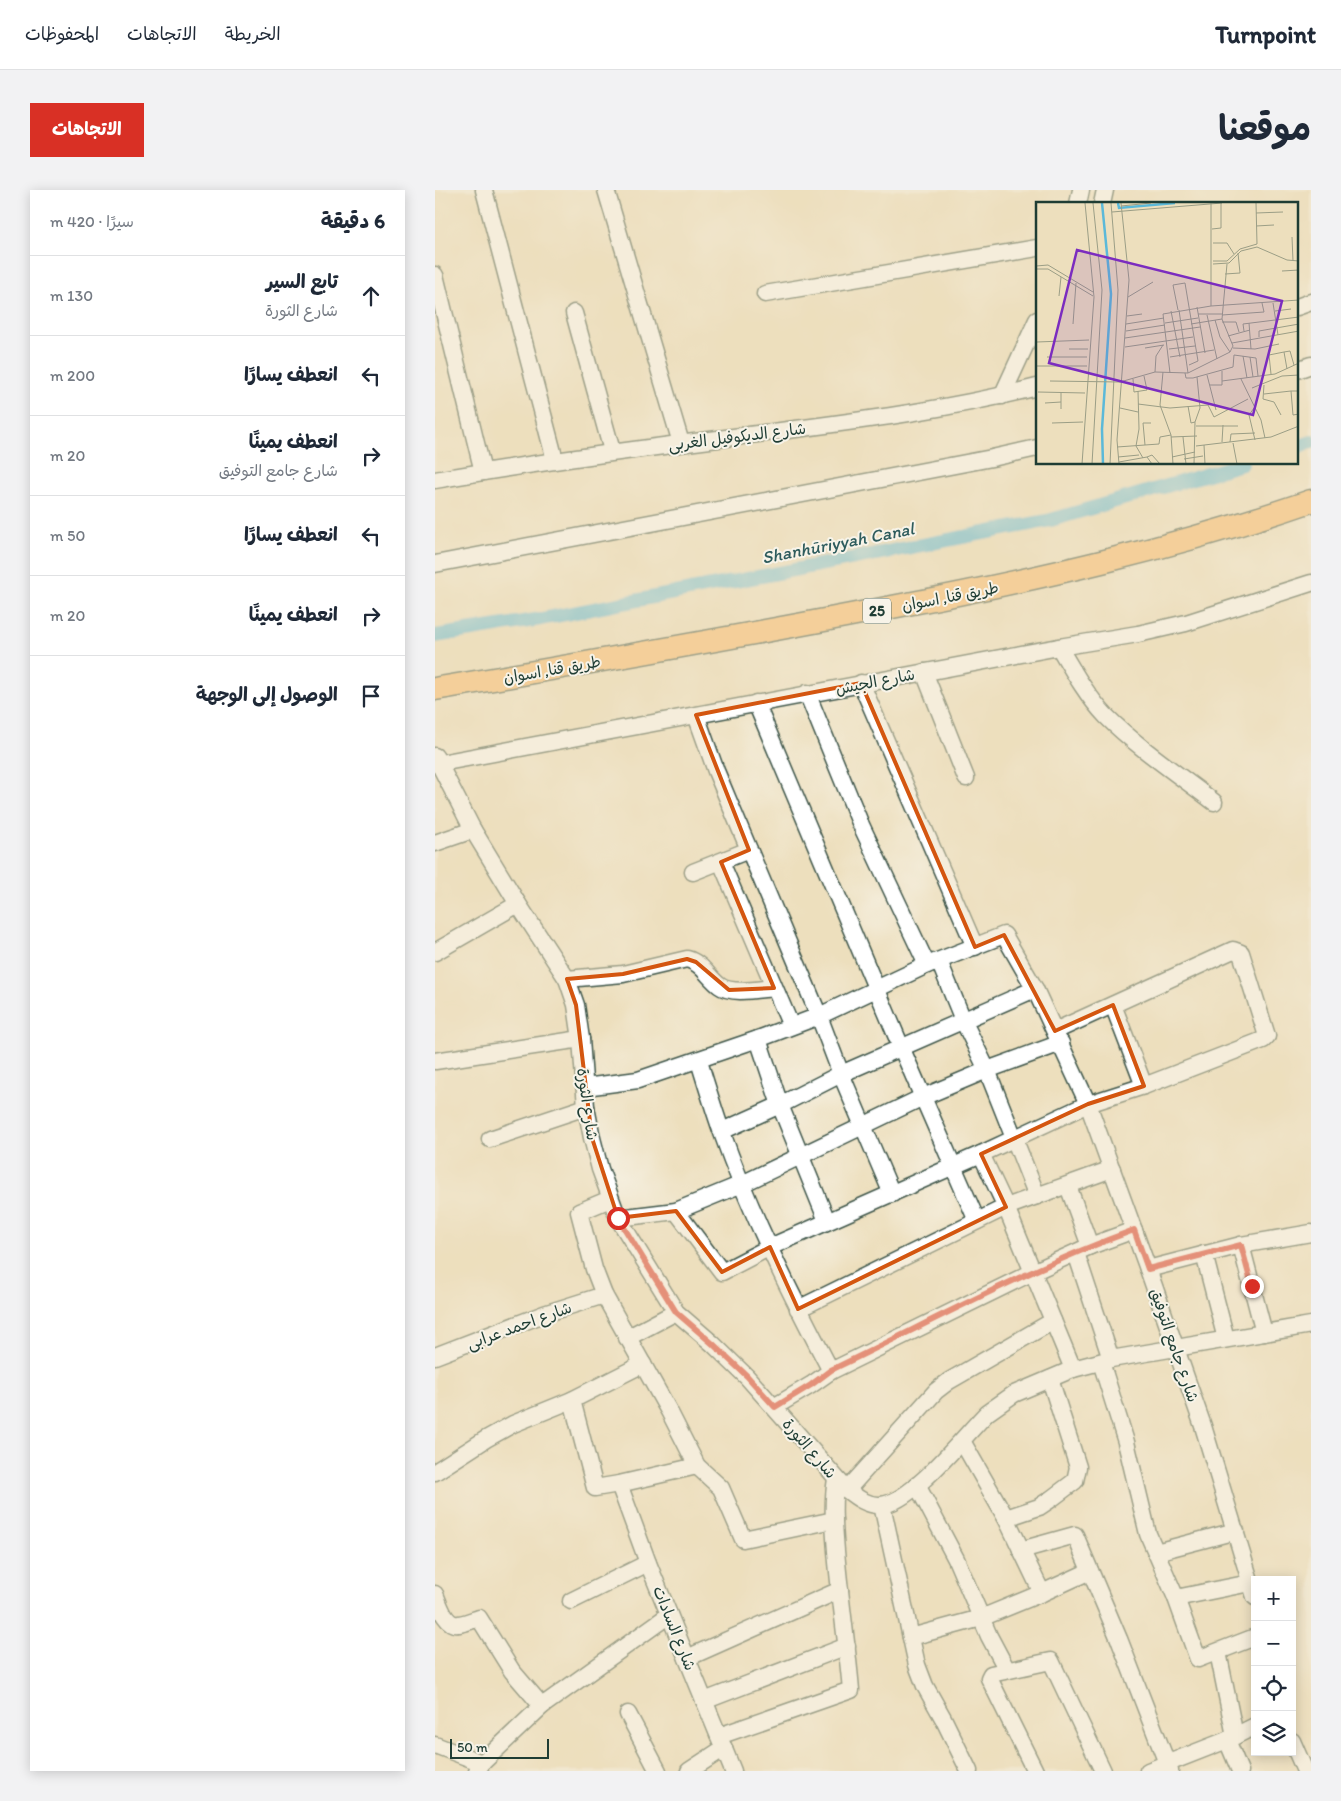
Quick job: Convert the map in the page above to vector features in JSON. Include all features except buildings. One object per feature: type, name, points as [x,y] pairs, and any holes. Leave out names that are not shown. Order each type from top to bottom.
[{"type":"highway","name":"طريق قنا, اسوان","points":[[435,689],[801,625],[989,588],[1094,564],[1189,539],[1311,501]]},
{"type":"street","points":[[484,190],[555,460]]},
{"type":"street","points":[[606,190],[681,443]]},
{"type":"street","points":[[765,294],[1036,248]]},
{"type":"street","points":[[435,274],[483,472]]},
{"type":"street","points":[[1299,306],[1311,302]]},
{"type":"street","points":[[574,313],[612,452]]},
{"type":"street","points":[[1002,396],[1036,322]]},
{"type":"street","points":[[1299,369],[1311,365]]},
{"type":"street","name":"شارع الديكوفيل الغربى","points":[[435,480],[612,452],[897,416],[1002,396],[1036,384]]},
{"type":"street","points":[[435,564],[1036,448]]},
{"type":"street","name":"شارع الجيش","points":[[436,761],[696,715],[1186,623],[1311,583]]},
{"type":"street","points":[[1059,647],[1077,680],[1106,716],[1146,750],[1214,802]]},
{"type":"street","points":[[925,672],[966,778]]},
{"type":"street","points":[[585,1087],[637,1080],[699,1061],[819,1016],[933,963],[975,947],[861,683]]},
{"type":"street","points":[[807,694],[861,825],[963,1020],[987,1070],[1037,1196]]},
{"type":"street","points":[[756,703],[901,1047],[977,1221]]},
{"type":"street","points":[[696,715],[716,770],[892,1194]]},
{"type":"street","name":"شارع الثورة","points":[[436,761],[473,830],[567,979],[576,1005],[581,1039],[586,1107],[598,1161],[618,1218],[676,1312],[747,1376],[857,1499],[869,1504],[882,1505]]},
{"type":"street","points":[[435,843],[473,830]]},
{"type":"street","points":[[693,872],[749,850]]},
{"type":"street","points":[[721,862],[791,1026]]},
{"type":"street","points":[[435,952],[518,904]]},
{"type":"street","name":"شارع جامع التوفيق","points":[[975,947],[1003,935],[1035,989],[1088,1104],[1203,1426],[1251,1586]]},
{"type":"street","points":[[618,1218],[676,1210],[742,1184],[923,1097],[1058,1037],[1113,1005],[1230,950],[1236,950],[1241,953],[1267,1036],[1266,1038],[1144,1086],[1088,1104],[981,1154],[770,1247],[722,1272],[676,1210]]},
{"type":"street","points":[[567,979],[623,974],[687,959],[696,962],[713,980],[725,989],[774,988]]},
{"type":"street","points":[[721,1131],[780,1105],[841,1074],[1035,989]]},
{"type":"street","points":[[1113,1005],[1144,1086]]},
{"type":"street","points":[[435,1061],[581,1039]]},
{"type":"street","points":[[758,1039],[780,1105],[827,1221]]},
{"type":"street","points":[[699,1061],[721,1131],[742,1184],[798,1309],[831,1370]]},
{"type":"street","points":[[490,1139],[586,1107]]},
{"type":"street","points":[[981,1154],[1006,1207],[1073,1369]]},
{"type":"street","points":[[798,1309],[1006,1207],[1112,1170]]},
{"type":"street","points":[[1068,1186],[1106,1360],[1145,1524],[1176,1598],[1198,1660],[1251,1639]]},
{"type":"street","points":[[610,1199],[579,1212],[594,1269],[604,1295],[697,1466],[721,1488],[743,1539],[834,1520]]},
{"type":"street","points":[[775,1407],[831,1370],[1033,1272],[1083,1249],[1134,1230]]},
{"type":"street","points":[[1148,1269],[1241,1245],[1311,1233]]},
{"type":"street","points":[[1241,1245],[1264,1332]]},
{"type":"street","points":[[1204,1254],[1226,1339]]},
{"type":"street","name":"شارع احمد عرابى","points":[[435,1356],[544,1314],[604,1295]]},
{"type":"street","points":[[627,1338],[676,1312]]},
{"type":"street","points":[[689,1771],[721,1742],[851,1690],[839,1590],[833,1504],[842,1484],[936,1391],[949,1381],[1053,1321]]},
{"type":"street","points":[[969,1771],[925,1686],[917,1665],[882,1505],[899,1499],[917,1485],[962,1441],[987,1413],[1000,1403],[1014,1394],[1073,1369],[1106,1360],[1175,1347],[1311,1325]]},
{"type":"street","points":[[435,1472],[513,1424],[573,1400],[643,1364]]},
{"type":"street","points":[[1006,1518],[1039,1507],[1075,1481],[1078,1475],[1079,1467],[1051,1379]]},
{"type":"street","points":[[573,1400],[595,1488],[697,1466]]},
{"type":"street","points":[[962,1441],[1006,1518],[1042,1593]]},
{"type":"street","name":"شارع السادات","points":[[619,1484],[648,1563],[733,1771]]},
{"type":"street","points":[[917,1485],[956,1559],[981,1618],[1007,1670]]},
{"type":"street","points":[[1156,1552],[1236,1531]]},
{"type":"street","points":[[1021,1550],[1075,1535],[1119,1639],[1169,1767]]},
{"type":"street","points":[[571,1601],[648,1563]]},
{"type":"street","points":[[911,1637],[981,1618],[1090,1571]]},
{"type":"street","points":[[687,1658],[839,1590]]},
{"type":"street","points":[[1176,1598],[1251,1590]]},
{"type":"street","points":[[435,1594],[445,1616],[454,1624],[479,1618],[512,1671],[542,1706]]},
{"type":"street","points":[[435,1744],[479,1767],[542,1706],[669,1615]]},
{"type":"street","points":[[704,1701],[847,1646]]},
{"type":"street","points":[[1218,1652],[1231,1738],[1240,1771]]},
{"type":"street","points":[[1035,1771],[990,1681],[991,1674],[1051,1661],[1103,1771]]},
{"type":"street","points":[[628,1714],[658,1771]]},
{"type":"street","points":[[1148,1771],[1169,1767],[1251,1728]]},
{"type":"street","points":[[1296,1750],[1305,1771]]},
{"type":"highlighted area","points":[[861,683],[975,947],[1004,935],[1055,1031],[1113,1005],[1144,1086],[1088,1104],[981,1154],[1006,1207],[798,1309],[770,1247],[722,1272],[676,1211],[618,1218],[592,1138],[576,1005],[567,979],[623,974],[687,959],[696,962],[729,990],[774,988],[721,862],[749,850],[696,715]]},
{"type":"waterway","name":"Shanhūriyyah Canal","points":[[1299,446],[1311,442]]},
{"type":"waterway","name":"Shanhūriyyah Canal","points":[[435,636],[541,619],[1051,520],[1239,465]]},
{"type":"route","points":[[618,1218],[637,1252],[676,1312],[747,1376],[775,1407],[831,1370],[1033,1272],[1091,1246],[1134,1230],[1148,1269],[1241,1245],[1252,1286]]}]
